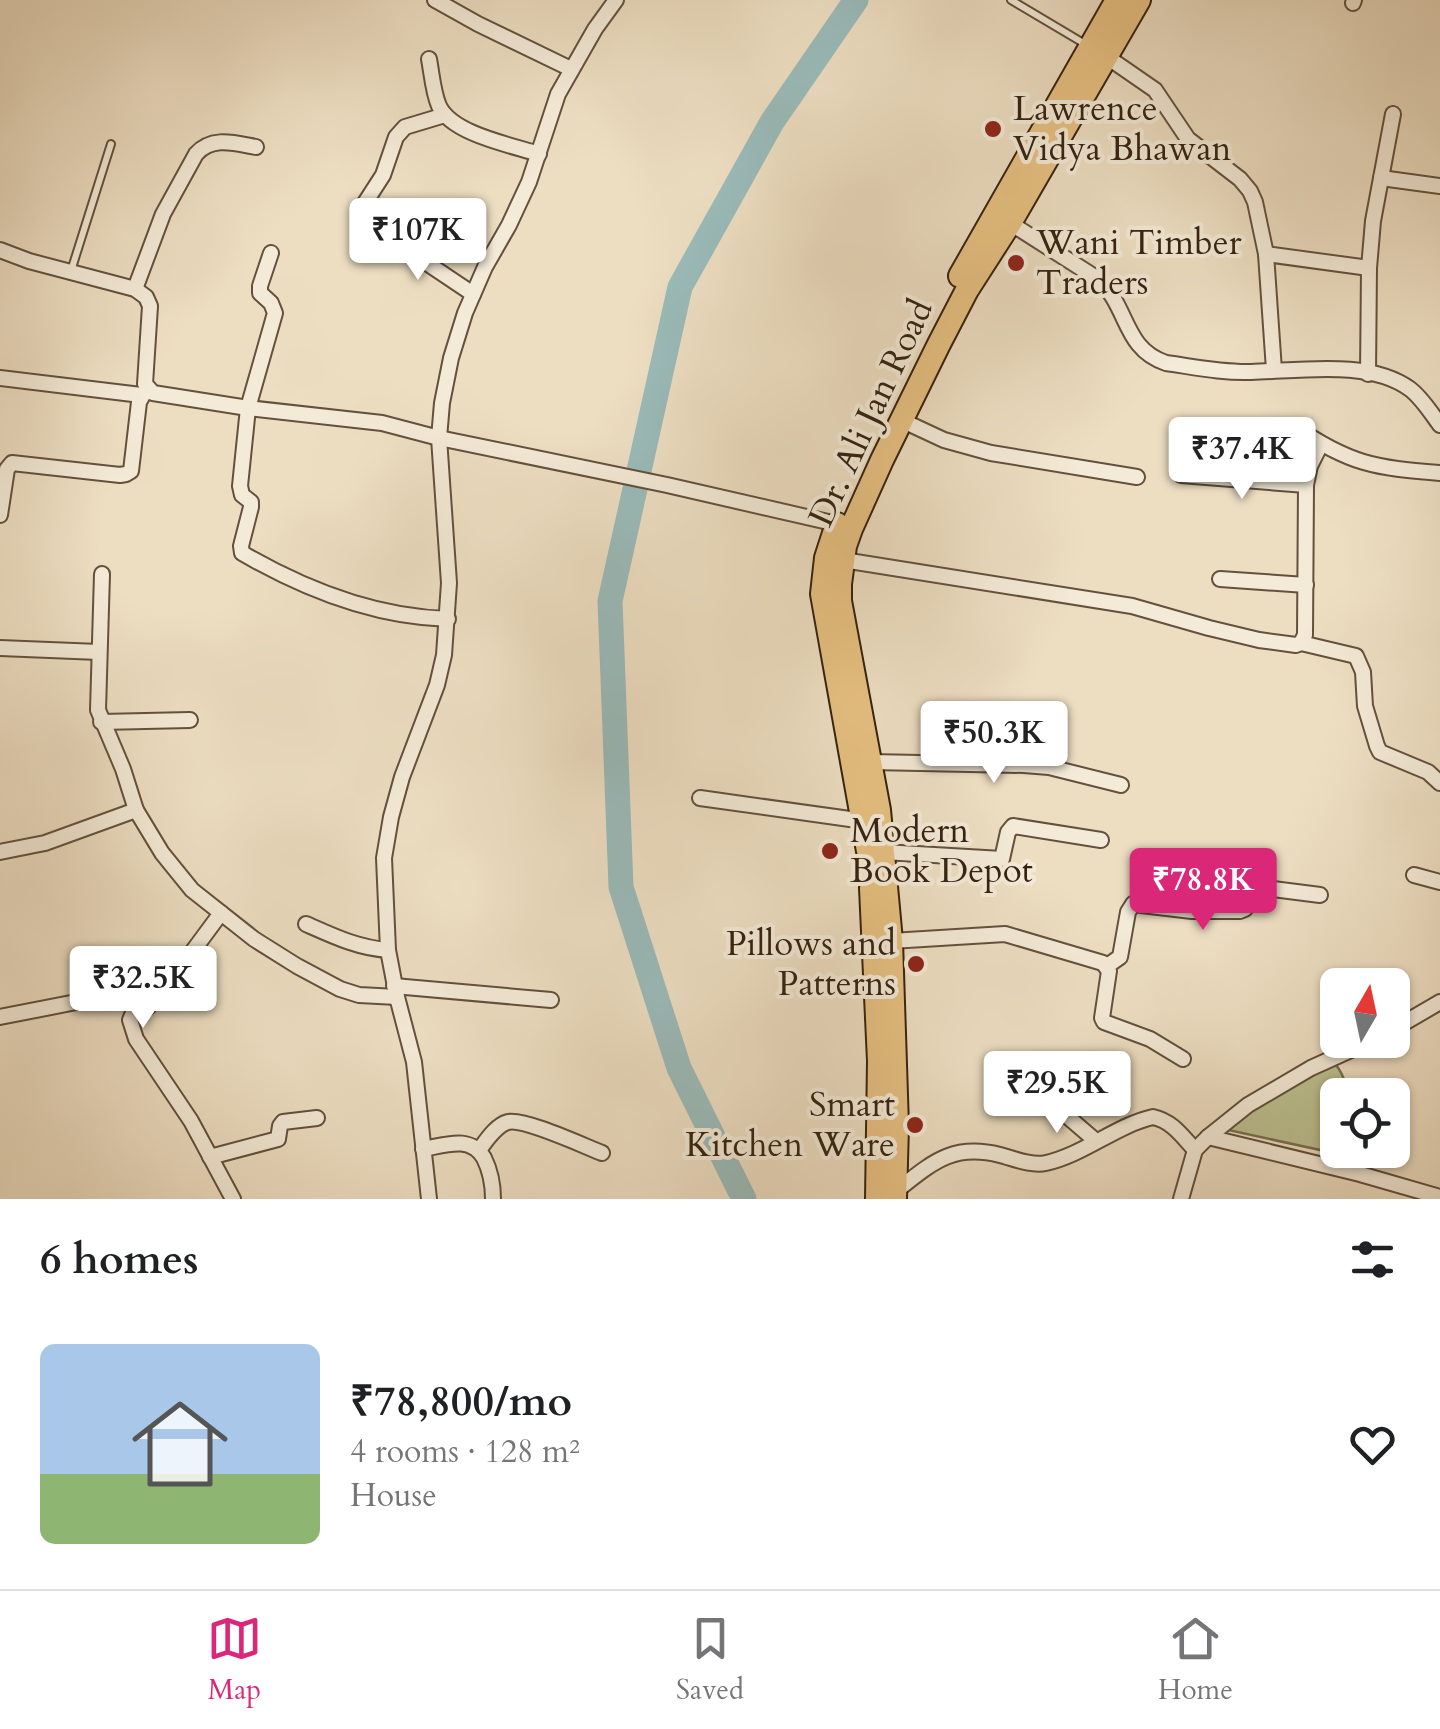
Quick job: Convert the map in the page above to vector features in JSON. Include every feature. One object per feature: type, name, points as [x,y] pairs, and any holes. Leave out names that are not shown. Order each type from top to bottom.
[{"type":"main road","name":"Dr. Ali Jan Road","points":[[835,559],[846,546],[858,512],[952,318],[1010,224],[1098,51],[1117,0]]},
{"type":"main road","name":"Dr. Ali Jan Road","points":[[889,1196],[864,821],[822,594],[835,559],[838,524],[926,336],[1098,51],[1138,0]]},
{"type":"main road","name":"Dr. Ali Jan Road","points":[[835,559],[871,762],[891,941],[897,1126],[889,1196]]},
{"type":"street","points":[[435,0],[572,69]]},
{"type":"street","points":[[429,1199],[414,1062],[388,950],[384,858],[402,778],[437,686],[444,655],[449,583],[439,438],[442,403],[451,358],[473,294],[530,182],[558,94],[616,0]]},
{"type":"street","points":[[1098,51],[1154,90],[1188,139],[1250,191],[1266,254],[1274,370]]},
{"type":"street","points":[[429,60],[438,105],[445,115],[472,132],[539,154]]},
{"type":"street","points":[[1368,374],[1373,221],[1393,114]]},
{"type":"street","points":[[363,206],[383,175],[396,136],[404,127],[445,115]]},
{"type":"street","points":[[135,289],[163,214],[196,154],[212,142],[256,147]]},
{"type":"street","points":[[1381,178],[1440,186]]},
{"type":"street","points":[[1010,224],[1107,287],[1133,338],[1153,359],[1220,370],[1323,369],[1368,374],[1394,380],[1414,392],[1440,425]]},
{"type":"street","points":[[388,236],[473,294]]},
{"type":"street","points":[[0,250],[135,289],[146,296],[150,306],[144,391],[131,471],[120,475],[12,463],[7,469],[0,515]]},
{"type":"street","points":[[270,254],[260,293],[275,313],[248,408],[240,486],[251,507],[240,546],[242,553],[315,589],[382,611],[448,619]]},
{"type":"street","points":[[1266,254],[1370,268]]},
{"type":"street","points":[[0,378],[144,391],[248,408],[382,422],[439,438],[838,524]]},
{"type":"street","points":[[901,420],[944,440],[991,453],[1137,478]]},
{"type":"street","points":[[1294,426],[1321,444],[1365,464],[1440,473]]},
{"type":"street","points":[[1302,643],[1306,485],[1321,444]]},
{"type":"street","points":[[1181,475],[1306,485]]},
{"type":"street","points":[[835,559],[1116,603],[1258,640],[1302,643],[1356,656],[1376,746],[1380,752],[1428,772],[1440,783]]},
{"type":"street","points":[[102,574],[97,698],[101,722],[123,768],[136,810],[162,853],[192,890],[254,939],[324,982],[359,994],[395,991],[550,1000]]},
{"type":"street","points":[[1220,579],[1306,585]]},
{"type":"street","points":[[0,648],[99,652]]},
{"type":"street","points":[[101,722],[190,720]]},
{"type":"street","points":[[871,762],[1024,765],[1064,770],[1120,785]]},
{"type":"street","points":[[700,798],[864,821]]},
{"type":"street","points":[[0,852],[45,842],[136,810]]},
{"type":"street","points":[[883,852],[1002,858],[1013,826],[1101,840]]},
{"type":"street","points":[[1414,876],[1440,882]]},
{"type":"street","points":[[1107,966],[1120,956],[1133,904],[1192,911],[1240,911],[1257,887],[1320,896]]},
{"type":"street","points":[[0,1017],[112,995],[135,1008],[147,1008],[221,913]]},
{"type":"street","points":[[306,924],[353,943],[388,950]]},
{"type":"street","points":[[891,941],[1005,934],[1107,966]]},
{"type":"street","points":[[1107,966],[1110,976],[1102,1014],[1104,1022],[1150,1039],[1183,1058]]},
{"type":"street","points":[[1410,1020],[1440,1002]]},
{"type":"street","points":[[135,1008],[130,1020],[136,1039],[191,1121],[234,1199]]},
{"type":"street","points":[[1181,1199],[1194,1150],[1208,1136],[1248,1105],[1332,1058]]},
{"type":"street","points":[[1048,1099],[1096,1142]]},
{"type":"street","points":[[889,1196],[949,1154],[967,1150],[1040,1164],[1154,1117],[1175,1128],[1194,1150]]},
{"type":"street","points":[[210,1157],[278,1138],[283,1122],[317,1118]]},
{"type":"street","points":[[478,1150],[499,1126],[510,1121],[602,1153]]},
{"type":"street","points":[[1208,1136],[1440,1197]]},
{"type":"street","points":[[423,1149],[460,1142],[471,1144],[491,1174],[493,1199]]},
{"type":"lane","points":[[1011,0],[1098,51]]},
{"type":"lane","points":[[71,272],[111,144]]},
{"type":"green space","points":[[1333,1061],[1343,1077],[1320,1078],[1320,1150],[1228,1130],[1225,1126]]},
{"type":"waterway","points":[[744,1199],[679,1068],[621,887],[610,601],[680,287],[772,122],[856,0]]},
{"type":"place","name":"Lawrence Vidya Bhawan","points":[[993,129]]},
{"type":"place","name":"Wani Timber Traders","points":[[1016,263]]},
{"type":"place","name":"Modern Book Depot","points":[[830,851]]},
{"type":"place","name":"Pillows and Patterns","points":[[916,964]]},
{"type":"place","name":"Smart Kitchen Ware","points":[[915,1125]]}]
